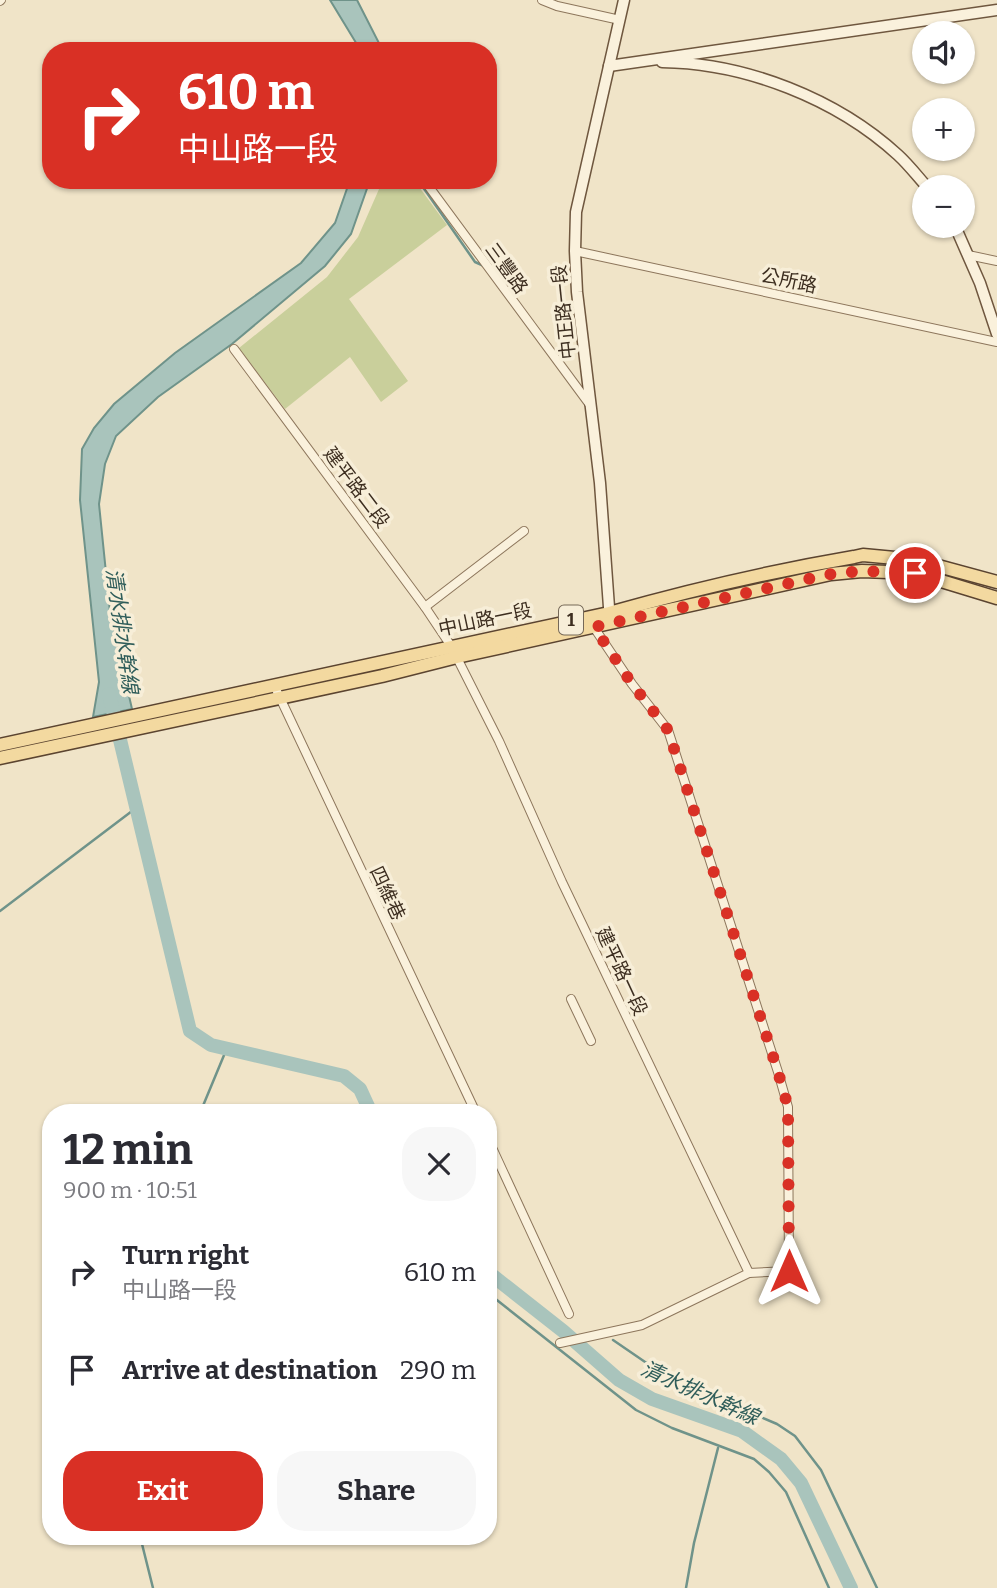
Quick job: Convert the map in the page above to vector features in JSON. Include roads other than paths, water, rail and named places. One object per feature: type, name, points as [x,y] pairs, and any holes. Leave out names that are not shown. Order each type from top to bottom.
[{"type":"main road","name":"中山路一段","points":[[610,618],[657,599],[863,555],[916,560],[997,582]]},
{"type":"main road","name":"中山路一段","points":[[109,727],[145,713],[274,685],[454,652],[831,574],[862,571],[915,573],[997,598]]},
{"type":"main road","name":"中山路一段","points":[[109,727],[149,726],[279,698],[454,652]]},
{"type":"main road","name":"1","points":[[0,745],[109,727]]},
{"type":"main road","name":"1","points":[[0,758],[109,727]]},
{"type":"street","points":[[542,0],[568,9],[620,20]]},
{"type":"street","name":"中正路一段","points":[[610,618],[601,495],[577,292],[575,251],[576,212],[624,0]]},
{"type":"street","points":[[609,66],[997,10]]},
{"type":"street","points":[[703,51],[700,55],[703,64]]},
{"type":"street","points":[[633,61],[703,64],[802,94],[851,120],[898,155],[916,175]]},
{"type":"street","name":"三豐路","points":[[431,189],[592,407]]},
{"type":"street","points":[[960,238],[997,334]]},
{"type":"street","name":"公所路","points":[[575,251],[997,342]]},
{"type":"street","points":[[968,255],[997,261]]},
{"type":"street","name":"建平路二段","points":[[234,349],[425,607],[454,652]]},
{"type":"street","points":[[425,607],[524,531]]},
{"type":"street","points":[[560,1343],[642,1325],[749,1273],[789,1271],[788,1107],[778,1072],[668,730],[632,684],[592,622]]},
{"type":"street","name":"建平路一段","points":[[454,652],[499,741],[562,882],[749,1273]]},
{"type":"street","name":"四維巷","points":[[274,685],[472,1104]]},
{"type":"street","points":[[571,999],[591,1041]]},
{"type":"street","points":[[497,1158],[569,1314]]},
{"type":"water","points":[[330,0],[357,0],[378,42],[356,42]]},
{"type":"water","points":[[347,189],[367,189],[351,234],[325,266],[232,344],[158,397],[116,436],[105,464],[99,504],[110,612],[132,709],[93,717],[99,682],[80,500],[82,449],[94,428],[114,404],[175,353],[301,263],[335,223]]},
{"type":"waterway","points":[[424,189],[475,262],[484,266]]},
{"type":"waterway","name":"清水排水幹線","points":[[109,694],[190,1031],[211,1045],[344,1076],[360,1089],[367,1104]]},
{"type":"waterway","points":[[0,911],[136,808]]},
{"type":"waterway","points":[[204,1104],[227,1048]]},
{"type":"waterway","name":"清水排水幹線","points":[[497,1279],[619,1380],[652,1399],[742,1431],[781,1459],[801,1483],[851,1588]]},
{"type":"waterway","points":[[497,1300],[636,1410],[672,1428],[754,1459],[769,1472],[786,1492],[829,1588]]},
{"type":"waterway","points":[[613,1340],[667,1377],[777,1424],[795,1436],[821,1470],[877,1588]]},
{"type":"waterway","points":[[686,1588],[694,1543],[718,1448]]},
{"type":"waterway","points":[[142,1545],[153,1588]]}]
